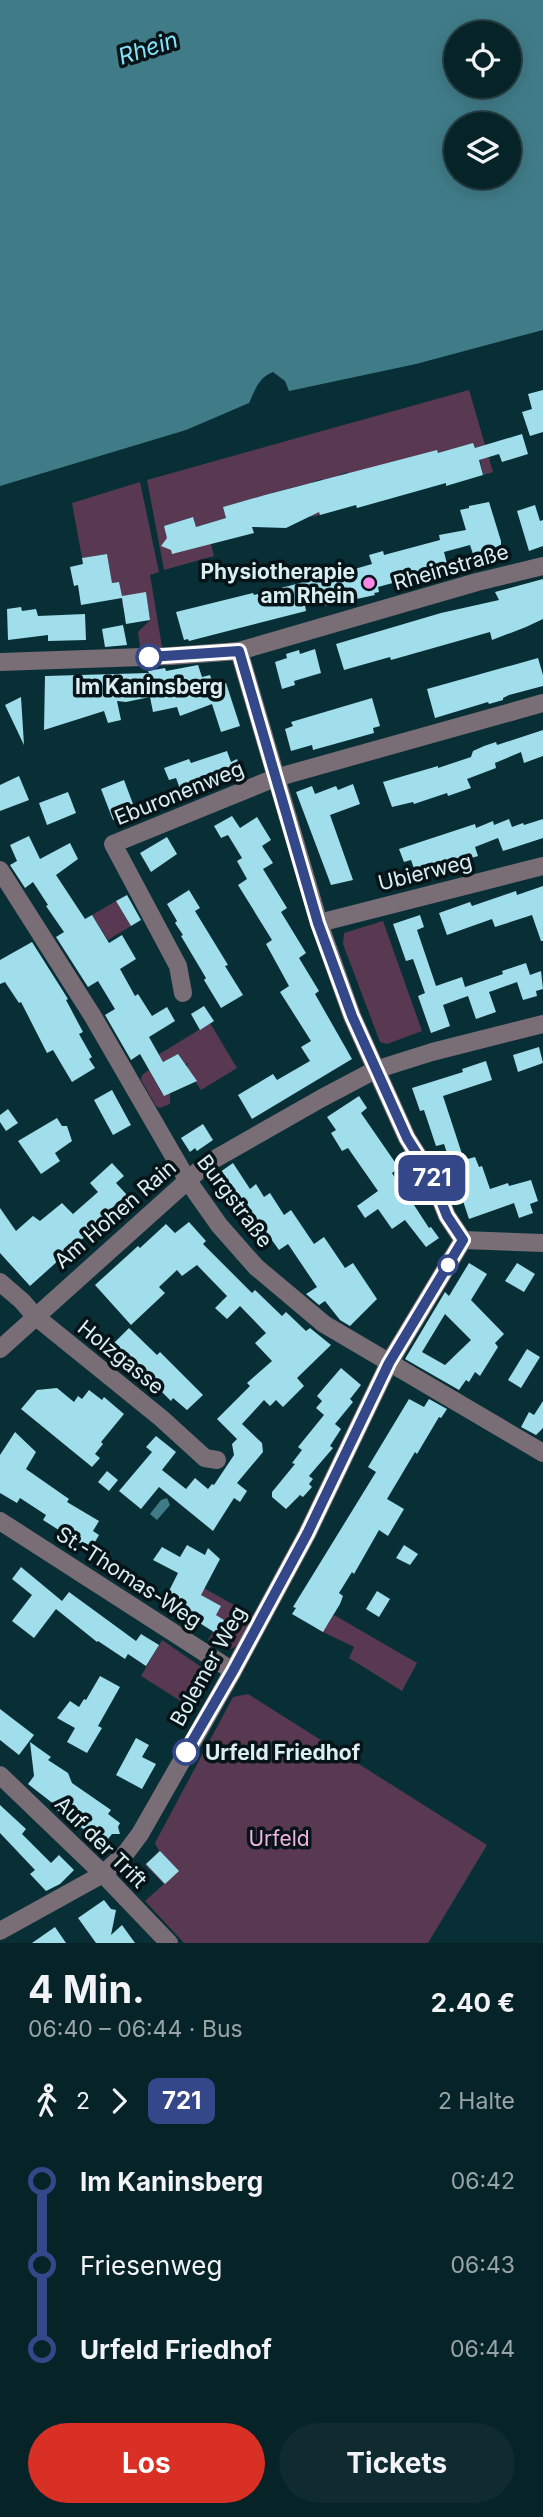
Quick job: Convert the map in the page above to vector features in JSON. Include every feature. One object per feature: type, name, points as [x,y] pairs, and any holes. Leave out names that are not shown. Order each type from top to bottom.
[{"type":"street","name":"Rheinstraße","points":[[0,662],[239,651],[477,582],[543,566]]},
{"type":"street","points":[[239,651],[318,923],[352,1016],[407,1138],[431,1176],[447,1216],[463,1240]]},
{"type":"street","name":"Eburonenweg","points":[[183,993],[178,966],[113,844],[275,778],[543,703]]},
{"type":"street","name":"Ubierweg","points":[[318,923],[543,866]]},
{"type":"street","name":"Burgstraße","points":[[0,870],[7,895],[92,1015],[188,1181],[219,1225],[256,1267],[324,1324],[543,1452]]},
{"type":"street","name":"Am Hohen Rain","points":[[0,1349],[206,1164],[375,1070],[432,1052],[543,1024]]},
{"type":"street","points":[[463,1240],[543,1243]]},
{"type":"street","points":[[389,1363],[463,1240]]},
{"type":"street","name":"Holzgasse","points":[[0,1282],[35,1316],[161,1418],[205,1458],[217,1460]]},
{"type":"street","name":"Bolemer Weg","points":[[0,1931],[103,1874],[125,1854],[140,1834],[307,1534],[389,1363]]},
{"type":"street","name":"St.-Thomas-Weg","points":[[0,1521],[233,1671]]},
{"type":"street","name":"Auf der Trift","points":[[0,1775],[103,1874],[169,1943]]},
{"type":"green space","points":[[469,390],[493,472],[483,475],[479,454],[474,445],[348,476],[347,472],[323,482],[322,479],[312,482],[320,515],[311,517],[302,485],[223,507],[226,518],[196,527],[192,517],[164,526],[172,553],[201,545],[209,537],[214,556],[164,570],[147,480]]},
{"type":"green space","points":[[140,482],[159,572],[150,575],[162,647],[140,648],[138,632],[150,620],[146,592],[130,607],[123,608],[119,582],[112,583],[107,554],[82,558],[72,503]]},
{"type":"green space","points":[[116,901],[131,926],[108,940],[92,915]]},
{"type":"green space","points":[[383,921],[422,1031],[387,1044],[380,1042],[343,944],[344,933]]},
{"type":"green space","points":[[210,1023],[237,1068],[201,1090],[186,1067],[188,1063],[182,1066],[178,1054],[163,1062],[158,1055]]},
{"type":"green space","points":[[149,1070],[163,1095],[170,1089],[170,1104],[160,1108],[156,1106],[141,1080],[142,1075]]},
{"type":"green space","points":[[200,1586],[254,1616],[234,1647],[224,1649],[208,1640],[213,1632],[217,1634],[220,1628],[224,1630],[228,1622],[215,1616],[221,1606],[196,1592]]},
{"type":"green space","points":[[334,1615],[417,1663],[402,1691],[349,1658],[354,1647],[317,1629],[320,1623],[327,1626]]},
{"type":"green space","points":[[162,1640],[207,1671],[208,1686],[195,1710],[141,1676]]},
{"type":"green space","name":"Urfeld","points":[[248,1694],[487,1845],[428,1943],[184,1943],[145,1901],[164,1884],[145,1865],[159,1851],[155,1843],[233,1697]]},
{"type":"water","name":"Rhein","points":[[0,0],[543,0],[543,330],[416,364],[289,391],[285,381],[273,372],[261,381],[249,403],[186,430],[0,486]]},
{"type":"water","points":[[167,1498],[170,1505],[157,1520],[150,1514],[161,1500]]},
{"type":"building","points":[[543,390],[543,432],[530,436],[522,412],[532,409],[528,394]]},
{"type":"building","points":[[522,434],[528,454],[502,462],[499,454],[479,460],[483,475],[357,508],[356,505],[320,515],[319,512],[286,528],[252,527],[254,533],[172,554],[171,550],[161,546],[167,538],[164,526],[193,517],[196,527],[226,518],[223,507],[437,450],[438,453],[473,443],[475,448]]},
{"type":"building","points":[[489,502],[501,541],[501,546],[493,550],[473,554],[470,545],[444,552],[448,568],[378,587],[379,592],[374,593],[375,595],[324,606],[322,600],[305,605],[306,611],[189,641],[184,640],[176,612],[372,564],[369,555],[383,551],[384,555],[440,540],[439,535],[466,530],[460,510]]},
{"type":"building","points":[[535,505],[540,521],[543,520],[543,546],[529,551],[517,511]]},
{"type":"building","points":[[107,554],[112,583],[119,582],[122,596],[146,592],[150,620],[126,624],[122,598],[81,605],[78,585],[74,586],[70,567],[83,564],[82,558]]},
{"type":"building","points":[[543,579],[543,619],[526,627],[492,640],[490,632],[391,660],[390,657],[344,670],[336,644],[441,613],[499,600],[495,592]]},
{"type":"building","points":[[21,607],[22,611],[36,609],[38,616],[85,614],[86,640],[48,641],[48,635],[8,640],[7,609]]},
{"type":"building","points":[[123,625],[127,645],[105,647],[102,629]]},
{"type":"building","points":[[315,649],[321,673],[294,681],[295,685],[282,689],[275,662],[287,658],[286,654],[299,650],[300,654]]},
{"type":"building","points":[[538,658],[543,686],[435,718],[427,689]]},
{"type":"building","points":[[198,665],[202,677],[210,675],[214,687],[226,683],[240,726],[221,732],[212,704],[180,716],[177,707],[153,712],[150,697],[117,701],[121,720],[108,723],[104,711],[44,730],[45,676],[149,673],[148,671],[165,668],[166,671]]},
{"type":"building","points":[[21,697],[24,745],[5,705]]},
{"type":"building","points":[[372,698],[380,726],[373,728],[374,733],[313,750],[312,745],[291,751],[285,729],[293,726],[291,722]]},
{"type":"building","points":[[543,730],[543,756],[524,763],[521,752],[495,763],[496,768],[467,779],[471,788],[448,796],[447,793],[414,804],[413,802],[392,807],[383,782],[438,768],[471,757],[473,751],[484,746],[496,742],[497,745]]},
{"type":"building","points":[[227,751],[231,762],[237,759],[242,773],[182,794],[176,778],[169,780],[164,768],[189,759],[191,763]]},
{"type":"building","points":[[19,776],[29,800],[0,811],[0,785]]},
{"type":"building","points":[[124,780],[136,812],[113,820],[101,789]]},
{"type":"building","points":[[353,784],[360,804],[330,815],[353,880],[331,885],[296,792],[312,786],[315,794],[336,786],[338,790]]},
{"type":"building","points":[[68,792],[76,813],[47,825],[39,803]]},
{"type":"building","points":[[232,816],[240,828],[257,817],[271,840],[262,846],[273,863],[263,869],[287,908],[281,912],[306,953],[299,958],[319,991],[315,994],[352,1059],[252,1119],[238,1095],[273,1074],[277,1080],[310,1061],[301,1047],[311,1041],[280,992],[289,986],[266,944],[272,940],[238,885],[247,879],[237,861],[242,858],[228,835],[221,838],[214,826]]},
{"type":"building","points":[[509,819],[512,827],[543,819],[543,838],[503,851],[498,838],[475,847],[478,856],[416,874],[411,860],[404,862],[399,849],[475,824],[476,828],[493,821],[494,825]]},
{"type":"building","points":[[29,836],[40,859],[70,843],[78,859],[56,875],[85,919],[92,915],[109,943],[122,935],[136,959],[120,969],[135,996],[138,994],[152,1016],[167,1007],[175,1021],[149,1037],[163,1062],[178,1054],[197,1081],[164,1096],[140,1054],[131,1060],[105,1015],[115,1009],[98,981],[88,987],[56,937],[64,932],[46,906],[48,905],[33,882],[25,888],[10,865],[17,861],[10,845]]},
{"type":"building","points":[[167,837],[177,854],[151,872],[140,853]]},
{"type":"building","points":[[543,886],[543,941],[532,915],[495,927],[492,919],[447,935],[439,913],[470,902],[472,906],[516,891],[517,895]]},
{"type":"building","points":[[189,890],[200,908],[195,911],[243,995],[221,1008],[181,936],[183,935],[175,923],[177,921],[167,904]]},
{"type":"building","points":[[127,895],[141,920],[131,926],[116,901]]},
{"type":"building","points":[[420,915],[424,927],[417,930],[436,986],[462,977],[465,987],[526,963],[530,975],[541,971],[543,989],[536,991],[537,996],[523,1000],[517,982],[489,992],[496,1012],[476,1019],[468,996],[443,1005],[450,1026],[431,1033],[418,996],[425,993],[413,959],[406,961],[393,924]]},
{"type":"building","points":[[32,942],[68,999],[66,1000],[83,1032],[79,1034],[92,1057],[89,1059],[95,1068],[72,1082],[53,1050],[47,1053],[21,1002],[19,1003],[5,982],[0,984],[0,960]]},
{"type":"building","points":[[204,1006],[214,1021],[200,1030],[191,1014]]},
{"type":"building","points":[[539,1047],[543,1063],[518,1072],[513,1055]]},
{"type":"building","points":[[486,1061],[492,1080],[443,1096],[464,1160],[475,1157],[479,1167],[482,1166],[490,1189],[531,1180],[538,1201],[530,1204],[533,1213],[519,1218],[514,1203],[469,1219],[444,1144],[436,1146],[424,1110],[420,1111],[412,1088],[463,1072],[462,1069]]},
{"type":"building","points":[[112,1090],[131,1125],[113,1135],[94,1100]]},
{"type":"building","points":[[359,1096],[367,1108],[361,1113],[399,1168],[392,1173],[408,1197],[415,1199],[414,1205],[439,1238],[426,1247],[405,1220],[392,1229],[378,1209],[365,1218],[357,1206],[378,1191],[348,1148],[342,1151],[331,1133],[336,1130],[327,1117]]},
{"type":"building","points":[[8,1109],[18,1123],[6,1131],[0,1122],[0,1115]]},
{"type":"building","points":[[57,1118],[62,1126],[67,1126],[72,1141],[55,1153],[60,1161],[41,1174],[18,1141]]},
{"type":"building","points":[[203,1124],[213,1140],[197,1151],[195,1148],[190,1152],[181,1138]]},
{"type":"building","points":[[112,1163],[124,1176],[116,1183],[127,1195],[106,1213],[109,1215],[30,1286],[0,1253],[0,1208],[16,1231],[33,1216],[40,1221],[62,1203],[73,1214],[98,1192],[90,1183]]},
{"type":"building","points":[[233,1163],[250,1189],[256,1184],[264,1197],[270,1193],[284,1215],[291,1210],[314,1244],[324,1237],[345,1268],[353,1263],[377,1299],[350,1326],[340,1320],[325,1301],[319,1305],[306,1294],[317,1287],[288,1244],[279,1250],[264,1229],[257,1233],[234,1200],[230,1202],[213,1177]]},
{"type":"building","points":[[189,1222],[206,1241],[203,1244],[252,1293],[255,1290],[282,1316],[286,1312],[306,1331],[310,1328],[331,1345],[297,1378],[304,1386],[283,1407],[276,1400],[270,1406],[264,1400],[242,1424],[262,1443],[263,1452],[237,1483],[247,1491],[240,1502],[234,1498],[213,1531],[159,1487],[141,1509],[119,1491],[152,1452],[146,1447],[156,1436],[176,1452],[162,1470],[186,1489],[195,1478],[208,1489],[214,1485],[234,1455],[232,1444],[237,1439],[217,1419],[250,1386],[247,1383],[272,1361],[255,1343],[266,1333],[240,1306],[227,1319],[215,1308],[227,1296],[197,1265],[182,1276],[177,1270],[159,1287],[165,1293],[131,1325],[95,1285],[166,1224],[175,1233]]},
{"type":"building","points":[[469,1263],[487,1274],[471,1300],[504,1334],[495,1343],[498,1347],[480,1376],[475,1372],[469,1382],[466,1380],[459,1390],[405,1359],[445,1292],[449,1296]],"holes":[[[445,1314],[471,1340],[445,1365],[422,1352]]]},
{"type":"building","points":[[517,1263],[535,1274],[524,1292],[505,1281]]},
{"type":"building","points":[[129,1328],[157,1355],[160,1352],[203,1395],[187,1410],[173,1398],[171,1401],[161,1391],[164,1389],[144,1369],[140,1373],[123,1360],[125,1357],[113,1344]]},
{"type":"building","points":[[527,1349],[540,1357],[521,1388],[508,1380]]},
{"type":"building","points":[[341,1368],[361,1385],[350,1399],[353,1402],[335,1424],[341,1429],[330,1446],[333,1448],[309,1476],[313,1479],[309,1484],[312,1487],[286,1509],[272,1497],[272,1492],[295,1464],[292,1463],[302,1450],[298,1447],[324,1415],[316,1408],[322,1401],[317,1396]]},
{"type":"building","points":[[57,1388],[74,1402],[78,1396],[82,1399],[89,1390],[102,1400],[104,1397],[124,1414],[101,1442],[103,1444],[95,1454],[100,1458],[92,1467],[21,1409],[37,1390]]},
{"type":"building","points":[[409,1399],[424,1407],[429,1399],[447,1409],[441,1418],[439,1417],[417,1454],[415,1452],[387,1499],[404,1509],[388,1536],[379,1530],[354,1574],[352,1572],[339,1593],[343,1596],[340,1604],[323,1632],[292,1614],[296,1608],[293,1607],[376,1472],[368,1467]]},
{"type":"building","points":[[543,1401],[543,1428],[536,1435],[521,1427],[529,1412],[534,1415]]},
{"type":"building","points":[[15,1432],[36,1452],[26,1469],[69,1499],[67,1502],[99,1521],[93,1531],[99,1535],[92,1547],[85,1543],[84,1546],[43,1520],[46,1515],[20,1498],[17,1503],[0,1493],[0,1455]]},
{"type":"building","points":[[107,1471],[118,1480],[109,1491],[98,1482]]},
{"type":"building","points":[[187,1545],[205,1555],[208,1548],[220,1559],[201,1595],[221,1606],[216,1615],[224,1620],[217,1634],[165,1599],[178,1573],[153,1560],[162,1547],[180,1557]]},
{"type":"building","points":[[404,1545],[418,1554],[410,1565],[396,1558]]},
{"type":"building","points":[[21,1567],[62,1601],[69,1592],[136,1641],[141,1634],[159,1645],[146,1666],[128,1654],[125,1659],[97,1642],[56,1609],[34,1638],[12,1621],[32,1595],[12,1579]]},
{"type":"building","points":[[377,1591],[390,1599],[379,1617],[366,1609]]},
{"type":"building","points":[[100,1676],[120,1687],[98,1726],[102,1728],[87,1753],[67,1742],[75,1728],[57,1718],[70,1701],[79,1707]]},
{"type":"building","points":[[0,1709],[34,1735],[19,1755],[0,1740]]},
{"type":"building","points":[[136,1738],[149,1745],[142,1757],[156,1764],[142,1789],[116,1775]]},
{"type":"building","points":[[30,1742],[51,1757],[48,1760],[68,1773],[72,1783],[111,1810],[108,1814],[120,1823],[120,1834],[112,1834],[104,1844],[53,1807],[55,1805],[28,1784],[34,1776]]},
{"type":"building","points":[[0,1805],[26,1829],[22,1834],[51,1863],[59,1855],[74,1870],[60,1884],[46,1891],[30,1874],[35,1870],[0,1833]]},
{"type":"building","points":[[160,1851],[179,1871],[165,1884],[146,1864]]},
{"type":"building","points":[[104,1900],[111,1909],[116,1910],[111,1935],[122,1925],[135,1943],[96,1943],[78,1918]]},
{"type":"building","points":[[55,1927],[66,1943],[32,1943]]},
{"type":"bus line","name":"721","points":[[149,657],[239,651],[318,923],[352,1016],[407,1138],[431,1176],[447,1216],[463,1240],[389,1363],[307,1534],[186,1752]]},
{"type":"place","name":"Physiotherapie am Rhein","points":[[369,583]]},
{"type":"place","name":"Im Kaninsberg","points":[[149,657]]},
{"type":"place","name":"Urfeld Friedhof","points":[[186,1752]]}]
